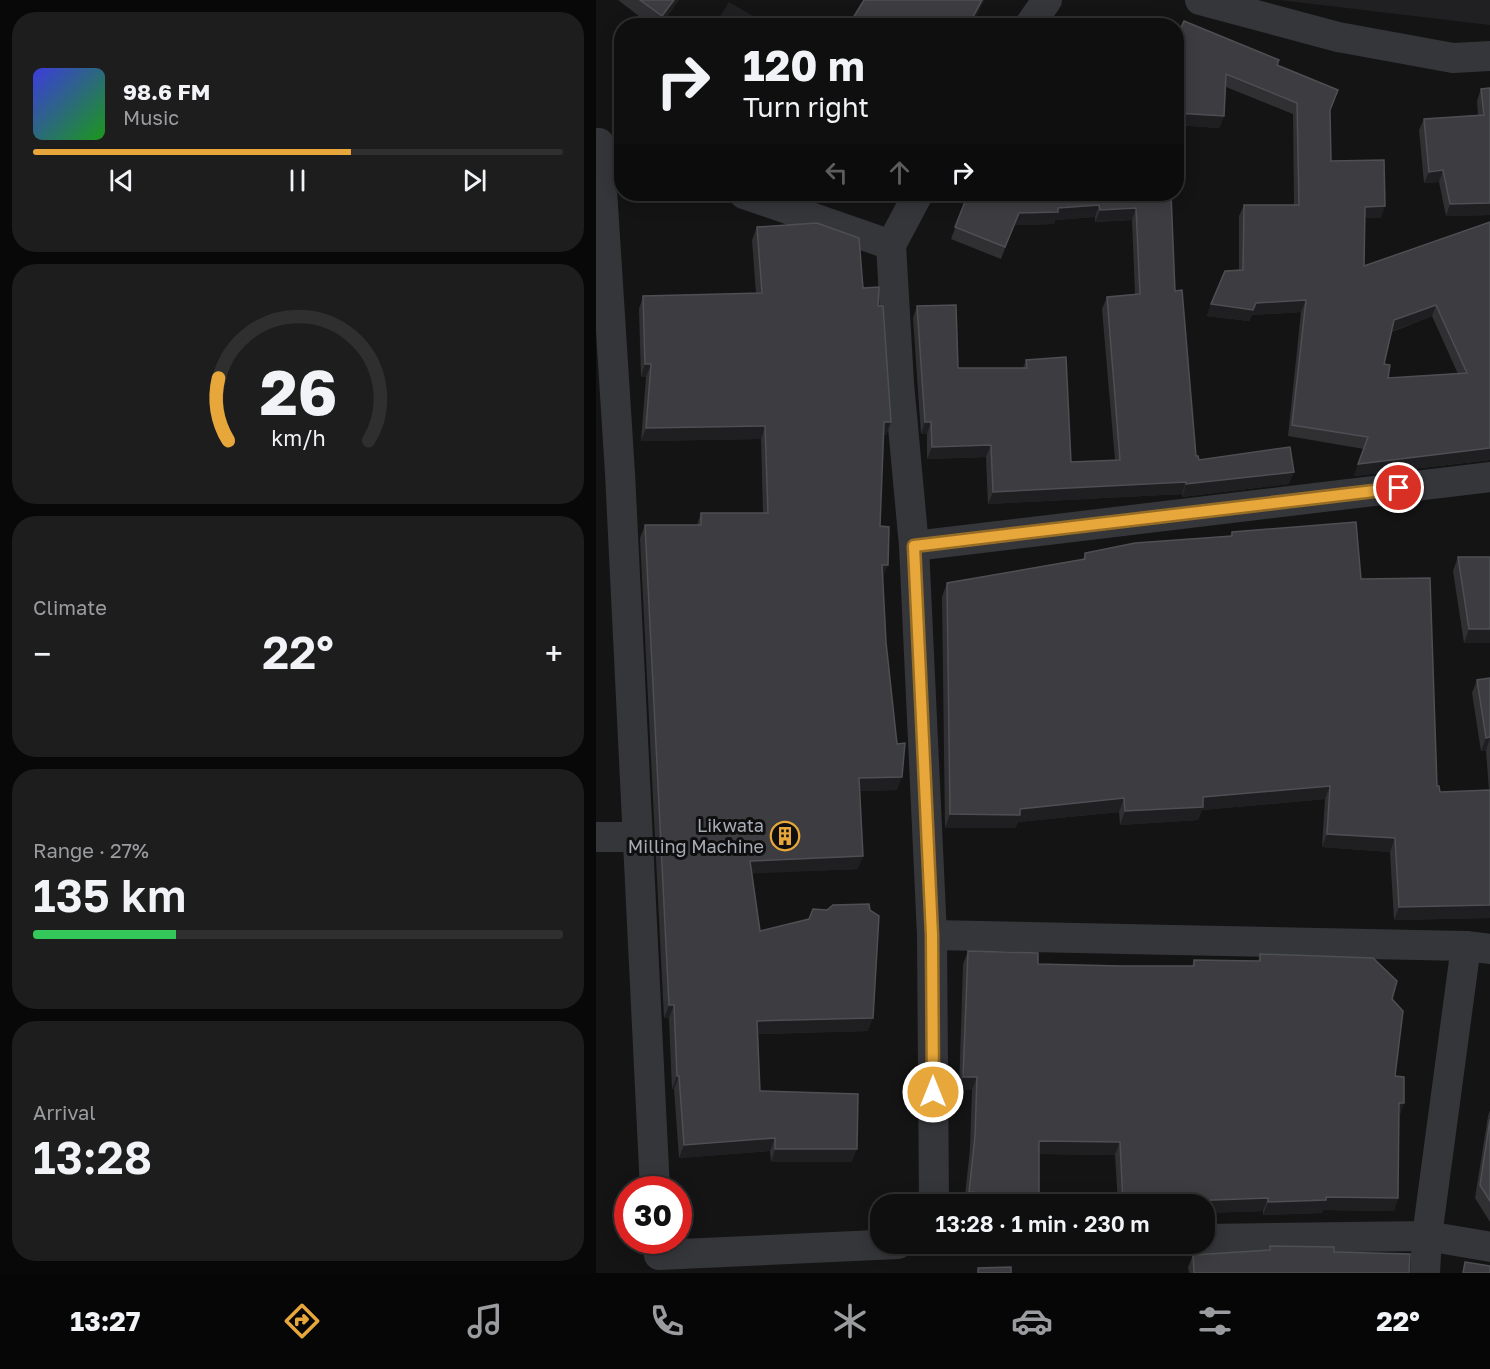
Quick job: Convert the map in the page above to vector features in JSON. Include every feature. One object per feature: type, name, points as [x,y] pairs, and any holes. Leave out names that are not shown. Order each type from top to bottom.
[{"type":"street","points":[[1035,18],[1047,0]]},
{"type":"street","points":[[1200,0],[1338,37],[1453,58],[1490,56]]},
{"type":"street","points":[[606,145],[654,1176]]},
{"type":"street","points":[[764,201],[891,245]]},
{"type":"street","points":[[914,201],[891,245],[899,383],[914,546],[932,935],[934,1194]]},
{"type":"street","points":[[914,546],[1490,477]]},
{"type":"street","points":[[596,837],[637,837]]},
{"type":"street","points":[[932,935],[1478,948],[1427,1236],[1425,1273]]},
{"type":"street","points":[[1215,1239],[1427,1236],[1490,1247]]},
{"type":"street","points":[[659,1256],[870,1245]]},
{"type":"shaded area","points":[[1279,0],[1490,0],[1490,25]]},
{"type":"shaded area","points":[[729,2],[757,18],[719,18]]},
{"type":"building","points":[[640,0],[674,0],[662,16]]},
{"type":"building","points":[[864,0],[982,0],[972,18],[853,18]]},
{"type":"building","points":[[1184,21],[1279,60],[1277,65],[1338,90],[1330,110],[1331,161],[1384,160],[1385,206],[1365,207],[1364,266],[1490,222],[1490,448],[1358,464],[1368,437],[1292,425],[1306,300],[1256,303],[1253,310],[1211,304],[1225,271],[1243,270],[1244,205],[1299,205],[1297,103],[1226,74],[1224,116],[1184,114]],"holes":[[[1436,305],[1467,373],[1388,378],[1390,365],[1384,364],[1394,320]]]},
{"type":"building","points":[[1490,88],[1490,203],[1450,204],[1443,170],[1429,172],[1424,119],[1484,115],[1481,89]]},
{"type":"building","points":[[965,201],[1171,201],[1175,291],[1182,290],[1196,456],[1199,460],[1290,447],[1294,472],[1186,484],[1186,482],[993,492],[991,445],[932,447],[931,422],[925,422],[917,306],[956,305],[958,368],[1027,368],[1026,360],[1066,357],[1071,462],[1120,460],[1107,297],[1140,294],[1136,208],[1100,210],[1099,205],[1058,208],[1058,212],[1019,213],[1005,247],[955,227]]},
{"type":"building","points":[[817,223],[859,238],[863,288],[879,287],[878,306],[883,306],[891,422],[884,422],[880,526],[889,527],[888,565],[882,565],[886,642],[897,744],[905,743],[902,777],[859,778],[863,856],[750,861],[760,931],[809,919],[813,909],[827,910],[833,905],[869,904],[870,910],[879,916],[873,1018],[757,1021],[760,1091],[858,1094],[857,1149],[775,1149],[775,1138],[684,1145],[679,1076],[677,1076],[674,1005],[669,1005],[645,525],[701,525],[701,513],[768,513],[765,426],[646,428],[651,364],[645,364],[643,296],[762,293],[757,227]]},
{"type":"building","points":[[1356,522],[1361,579],[1430,578],[1437,786],[1440,792],[1490,790],[1490,905],[1399,907],[1395,838],[1327,834],[1330,786],[1203,797],[1203,807],[1125,811],[1124,798],[1020,809],[1020,815],[950,814],[947,583],[1085,559],[1085,553],[1135,543],[1232,536],[1232,532]]},
{"type":"building","points":[[1458,557],[1490,557],[1490,629],[1469,629]]},
{"type":"building","points":[[1490,678],[1490,737],[1486,738],[1477,680]]},
{"type":"building","points":[[968,951],[1038,953],[1038,964],[1121,966],[1194,966],[1194,960],[1260,961],[1260,954],[1373,958],[1397,981],[1392,999],[1403,1011],[1395,1076],[1404,1077],[1404,1103],[1399,1103],[1398,1198],[1326,1197],[1326,1200],[1268,1202],[1268,1198],[1215,1200],[1215,1194],[1123,1194],[1120,1142],[1039,1141],[1039,1194],[969,1192],[975,1136],[977,1077],[963,1077]]},
{"type":"building","points":[[1490,1119],[1490,1201],[1480,1185]]},
{"type":"building","points":[[1270,1246],[1334,1247],[1334,1252],[1410,1254],[1409,1273],[1194,1273],[1193,1255],[1270,1250]]},
{"type":"building","points":[[1465,1262],[1490,1266],[1490,1273],[1463,1273]]},
{"type":"building","points":[[1011,1267],[1011,1273],[978,1273],[978,1268]]},
{"type":"place","name":"Likwata Milling Machine","points":[[785,836]]},
{"type":"route","points":[[933,1092],[932,935],[914,546],[1399,488]]}]
